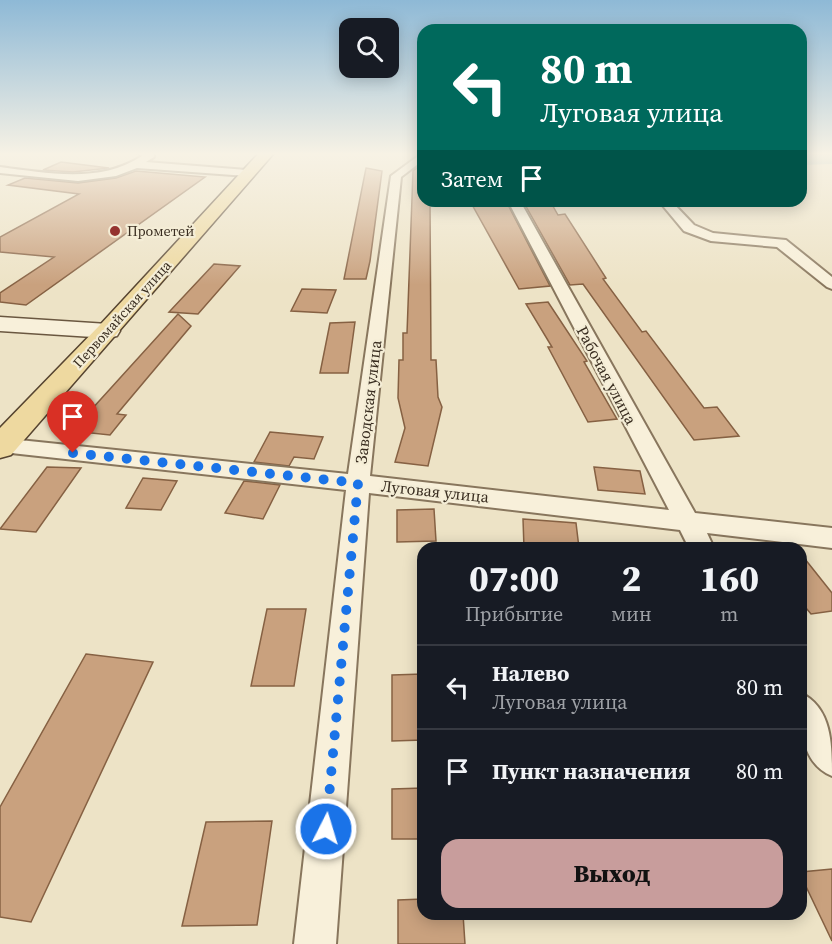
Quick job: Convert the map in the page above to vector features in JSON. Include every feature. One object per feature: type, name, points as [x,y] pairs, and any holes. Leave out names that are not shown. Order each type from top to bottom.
[{"type":"main road","name":"Первомайская улица","points":[[1,446],[108,331],[225,197]]},
{"type":"main road","points":[[0,324],[108,331]]},
{"type":"street","name":"Заводская улица","points":[[315,944],[358,483],[393,197]]},
{"type":"street","name":"Рабочая улица","points":[[517,207],[698,542]]},
{"type":"street","points":[[670,207],[689,228],[711,237],[781,243],[832,284]]},
{"type":"street","name":"Луговая улица","points":[[1,446],[358,483],[832,538]]},
{"type":"street","points":[[807,719],[832,759]]},
{"type":"building","points":[[73,197],[177,197],[26,305],[0,302],[0,293],[54,257],[0,252],[0,237]]},
{"type":"building","points":[[360,197],[379,197],[366,279],[344,279]]},
{"type":"building","points":[[412,197],[417,197],[417,207],[430,207],[431,360],[436,360],[438,397],[442,407],[428,466],[395,462],[405,428],[398,398],[399,360],[403,360],[403,333],[407,333]]},
{"type":"building","points":[[473,207],[509,207],[550,286],[519,289]]},
{"type":"building","points":[[526,207],[553,207],[558,215],[565,214],[606,278],[603,279],[642,332],[646,331],[704,408],[717,407],[739,436],[694,440],[583,284],[570,285]]},
{"type":"building","points":[[214,264],[240,266],[198,314],[169,312]]},
{"type":"building","points":[[302,289],[336,290],[327,313],[291,311]]},
{"type":"building","points":[[548,302],[587,361],[584,362],[617,419],[588,422],[548,347],[552,347],[526,304]]},
{"type":"building","points":[[178,314],[191,326],[117,414],[126,415],[110,435],[72,431]]},
{"type":"building","points":[[355,322],[348,373],[320,373],[330,323]]},
{"type":"building","points":[[270,432],[323,437],[314,459],[294,457],[289,466],[254,462]]},
{"type":"building","points":[[47,467],[81,468],[36,532],[0,529]]},
{"type":"building","points":[[594,467],[640,471],[645,494],[598,490]]},
{"type":"building","points":[[143,478],[177,481],[161,510],[126,508]]},
{"type":"building","points":[[244,481],[280,485],[263,519],[225,513]]},
{"type":"building","points":[[434,509],[436,541],[397,542],[397,510]]},
{"type":"building","points":[[523,519],[576,523],[578,542],[524,542]]},
{"type":"building","points":[[807,562],[832,593],[832,611],[811,614],[807,609]]},
{"type":"building","points":[[267,609],[306,609],[294,686],[251,686]]},
{"type":"building","points":[[86,654],[153,662],[31,922],[0,917],[0,807]]},
{"type":"building","points":[[417,674],[417,740],[392,741],[392,675]]},
{"type":"building","points":[[417,788],[417,839],[392,839],[392,789]]},
{"type":"building","points":[[272,821],[257,925],[182,926],[206,822]]},
{"type":"building","points":[[832,869],[832,941],[807,889],[807,871]]},
{"type":"building","points":[[417,899],[417,920],[463,920],[465,944],[398,944],[398,900]]},
{"type":"place","name":"Прометей","points":[[115,231]]},
{"type":"route","points":[[73,453],[358,483],[326,829]]}]
